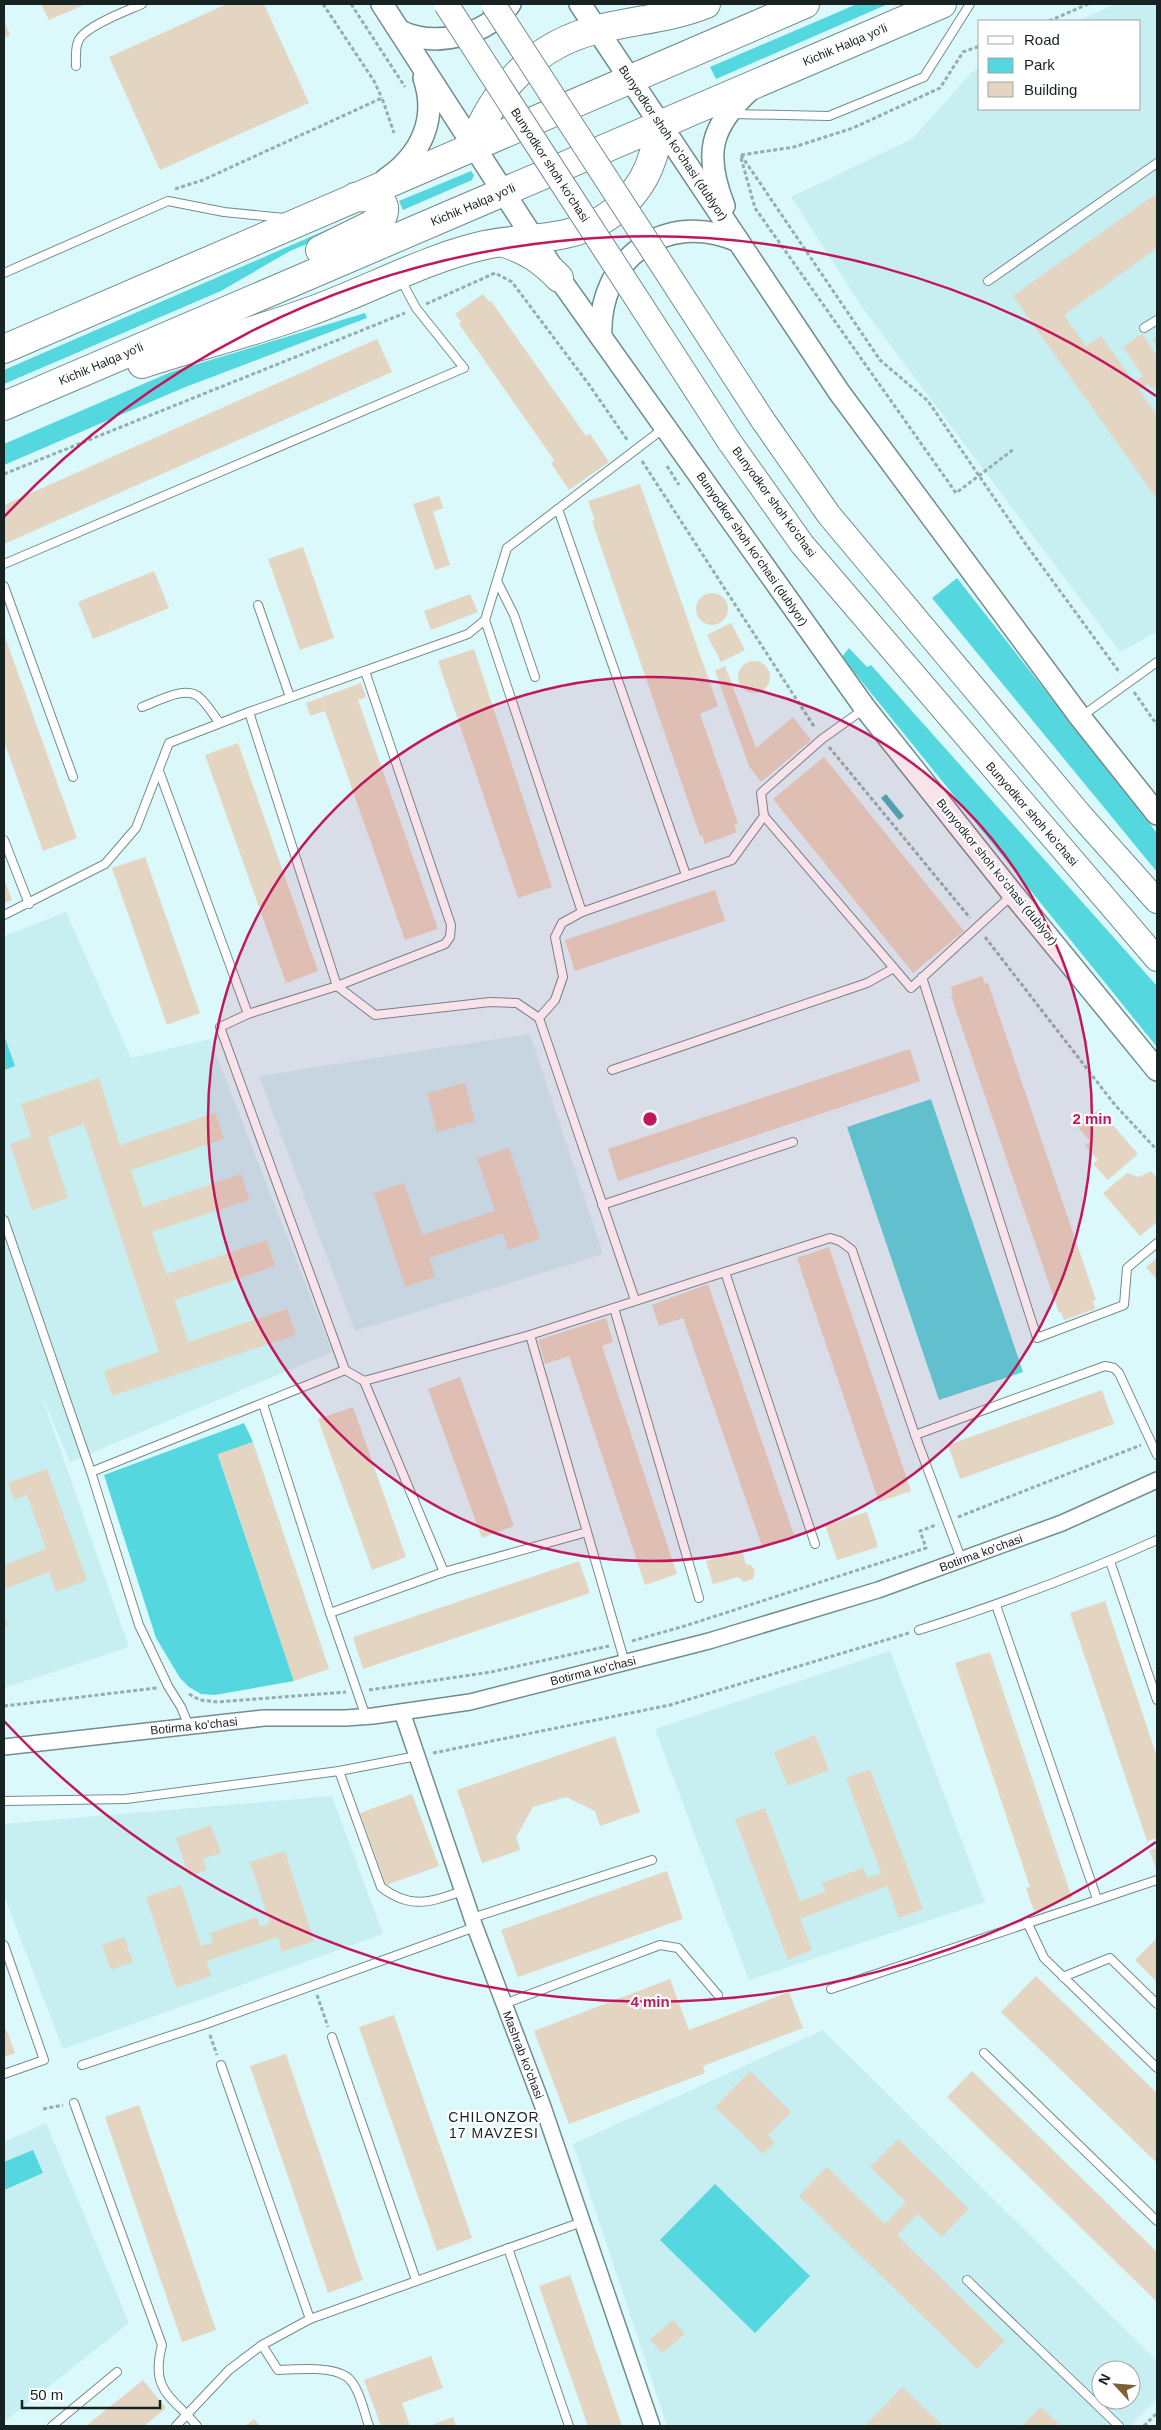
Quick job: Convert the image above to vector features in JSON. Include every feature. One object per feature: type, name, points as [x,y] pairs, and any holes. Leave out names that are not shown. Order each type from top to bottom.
[{"type":"highway","points":[[638,4],[684,4]]},
{"type":"highway","points":[[473,146],[493,102],[516,75],[559,44],[597,29],[678,14],[706,4]]},
{"type":"highway","points":[[4,349],[805,4]]},
{"type":"highway","name":"Kichik Halqa yo'li","points":[[4,407],[670,119],[942,4]]},
{"type":"highway","points":[[4,407],[308,312],[398,276],[485,245],[586,229],[617,210],[641,184],[650,170],[657,148],[670,119]]},
{"type":"highway","points":[[217,314],[274,271],[381,220],[385,213],[384,206],[380,200],[355,197]]},
{"type":"highway","points":[[504,243],[520,248],[534,256],[559,278]]},
{"type":"main road","name":"Bunyodkor shoh ko'chasi","points":[[446,4],[730,441],[802,544],[1157,959]]},
{"type":"main road","points":[[493,4],[762,419],[829,515],[1082,817],[1157,901]]},
{"type":"street","name":"Bunyodkor shoh koʻchasi (dublyor)","points":[[382,4],[559,278],[865,708],[1013,894],[1157,1070]]},
{"type":"street","points":[[355,197],[379,183],[402,165],[416,148],[426,129],[430,112],[428,93],[405,38],[449,39],[462,35],[488,23],[510,4]]},
{"type":"street","name":"Bunyodkor shoh koʻchasi (dublyor)","points":[[580,4],[630,79],[670,119],[738,241],[839,392],[1080,717],[1157,814]]},
{"type":"street","points":[[738,241],[721,198],[712,164],[718,114],[761,80]]},
{"type":"street","points":[[601,337],[601,309],[609,284],[622,265],[640,247],[664,236],[690,232],[715,233],[738,241]]},
{"type":"street","name":"Botirma ko'chasi","points":[[4,1746],[264,1718],[366,1717],[470,1702],[625,1663],[794,1616],[962,1561],[1062,1523],[1157,1480]]},
{"type":"street","name":"Mashrab ko'chasi","points":[[402,1712],[474,1923],[542,2104],[652,2426]]},
{"type":"lane","points":[[76,66],[80,38],[95,26],[142,4]]},
{"type":"lane","points":[[670,119],[718,114],[828,116],[924,77],[970,4]]},
{"type":"lane","points":[[988,281],[1157,163]]},
{"type":"lane","points":[[4,273],[168,201],[224,212],[304,219]]},
{"type":"lane","points":[[4,564],[464,368],[416,308],[398,276]]},
{"type":"lane","points":[[1144,328],[1157,320]]},
{"type":"lane","points":[[4,914],[29,904],[105,864],[136,828],[169,743],[290,697],[468,634],[485,620],[507,548],[665,427]]},
{"type":"lane","points":[[558,509],[686,875]]},
{"type":"lane","points":[[497,581],[514,615],[535,677]]},
{"type":"lane","points":[[4,586],[73,777]]},
{"type":"lane","points":[[258,605],[290,697]]},
{"type":"lane","points":[[485,620],[582,912]]},
{"type":"lane","points":[[1080,717],[1157,662]]},
{"type":"lane","points":[[364,671],[451,925],[450,937],[444,944],[337,986],[248,1014],[220,1027],[345,1370],[364,1381],[444,1572]]},
{"type":"lane","points":[[142,707],[180,694],[191,693],[200,698],[220,723]]},
{"type":"lane","points":[[865,708],[822,739],[761,793],[764,816],[911,988],[1013,894]]},
{"type":"lane","points":[[249,712],[337,986],[374,1015],[490,1002],[517,1003],[539,1018],[635,1300]]},
{"type":"lane","points":[[158,771],[248,1014]]},
{"type":"lane","points":[[539,1018],[555,1000],[563,977],[555,937],[562,923],[582,912],[732,860],[764,816]]},
{"type":"lane","points":[[4,840],[29,904]]},
{"type":"lane","points":[[612,1070],[867,983],[894,968]]},
{"type":"lane","points":[[922,977],[1037,1338],[1124,1306],[1127,1268],[1157,1242]]},
{"type":"lane","points":[[602,1205],[793,1142]]},
{"type":"lane","points":[[4,1220],[91,1472],[139,1625],[168,1686],[181,1706],[189,1726]]},
{"type":"lane","points":[[364,1381],[530,1335],[830,1238],[840,1241],[852,1250],[915,1434],[962,1561]]},
{"type":"lane","points":[[725,1272],[815,1544]]},
{"type":"lane","points":[[614,1308],[699,1598]]},
{"type":"lane","points":[[530,1335],[625,1663]]},
{"type":"lane","points":[[915,1434],[1104,1366],[1114,1368],[1119,1373],[1157,1455]]},
{"type":"lane","points":[[91,1472],[345,1370]]},
{"type":"lane","points":[[263,1404],[330,1613],[366,1717]]},
{"type":"lane","points":[[330,1613],[444,1572],[587,1532]]},
{"type":"lane","points":[[919,1630],[996,1605],[1110,1561],[1157,1540]]},
{"type":"lane","points":[[1110,1561],[1157,1700]]},
{"type":"lane","points":[[996,1605],[1098,1899]]},
{"type":"lane","points":[[4,1801],[126,1799],[339,1771],[416,1756]]},
{"type":"lane","points":[[339,1771],[381,1888],[395,1898],[411,1903],[434,1901],[463,1890]]},
{"type":"lane","points":[[82,2065],[206,2024],[314,1985],[474,1923],[652,1860]]},
{"type":"lane","points":[[831,1989],[1157,1880]]},
{"type":"lane","points":[[1027,1922],[1044,1958],[1157,2068]]},
{"type":"lane","points":[[4,1945],[44,2060],[4,2074]]},
{"type":"lane","points":[[504,2004],[660,1945],[678,1948],[718,1995]]},
{"type":"lane","points":[[1063,1976],[1110,1958],[1157,2004]]},
{"type":"lane","points":[[332,2037],[416,2280]]},
{"type":"lane","points":[[984,2054],[1157,2221]]},
{"type":"lane","points":[[221,2065],[310,2319]]},
{"type":"lane","points":[[74,2102],[162,2345],[158,2368],[160,2386],[197,2426]]},
{"type":"lane","points":[[176,2426],[188,2416],[229,2370],[262,2345],[310,2319],[582,2222]]},
{"type":"lane","points":[[508,2248],[569,2426]]},
{"type":"lane","points":[[967,2280],[1119,2426]]},
{"type":"lane","points":[[262,2345],[278,2370],[329,2370],[347,2377],[360,2396],[368,2426]]},
{"type":"lane","points":[[52,2426],[117,2372]]},
{"type":"path","points":[[324,4],[374,81],[394,133]]},
{"type":"path","points":[[350,4],[410,95]]},
{"type":"path","points":[[1051,20],[1088,4]]},
{"type":"path","points":[[167,192],[203,180],[382,98]]},
{"type":"path","points":[[1014,449],[979,477],[956,494],[755,208],[741,155],[880,360],[928,401],[979,477],[1157,725]]},
{"type":"path","points":[[4,474],[416,308],[495,274],[512,282],[590,386],[634,450],[822,739],[977,927],[1115,1105],[1157,1150]]},
{"type":"path","points":[[4,1706],[177,1684],[185,1692],[200,1700],[218,1702],[358,1691],[425,1684],[491,1672],[619,1644],[688,1625],[926,1548],[920,1531],[1151,1441]]},
{"type":"path","points":[[416,1756],[670,1705],[919,1630]]},
{"type":"path","points":[[314,1985],[332,2037]]},
{"type":"path","points":[[206,2024],[221,2065]]},
{"type":"path","points":[[43,2109],[74,2102]]},
{"type":"path","points":[[1144,2426],[1157,2413]]},
{"type":"shaded area","points":[[1115,4],[1157,4],[1157,632],[1120,652],[862,307],[791,197],[912,139],[972,72],[978,70],[978,110],[1141,110],[1141,20],[1080,20]]},
{"type":"shaded area","points":[[886,794],[904,816],[899,820],[881,798]]},
{"type":"shaded area","points":[[66,912],[131,1058],[210,1039],[332,1352],[70,1462],[41,1394],[129,1647],[4,1688],[4,936]]},
{"type":"shaded area","points":[[530,1034],[603,1254],[355,1331],[259,1076]]},
{"type":"shaded area","points":[[890,1651],[985,1902],[749,1980],[655,1729]]},
{"type":"shaded area","points":[[332,1796],[383,1934],[63,2049],[4,1896],[4,1824]]},
{"type":"shaded area","points":[[823,2030],[1157,2361],[1157,2399],[1130,2426],[667,2426],[573,2144]]},
{"type":"shaded area","points":[[46,2123],[129,2323],[4,2422],[4,2142]]},
{"type":"green space","points":[[857,4],[888,4],[716,79],[710,67]]},
{"type":"green space","points":[[471,171],[474,175],[472,180],[403,210],[399,201]]},
{"type":"green space","points":[[370,211],[372,217],[290,251],[221,291],[4,384],[4,370]]},
{"type":"green space","points":[[365,313],[367,318],[183,388],[4,465],[4,444],[171,372]]},
{"type":"green space","points":[[957,578],[1157,833],[1157,872],[932,598]]},
{"type":"green space","points":[[849,648],[867,667],[871,665],[1157,986],[1157,1047],[842,657]]},
{"type":"green space","points":[[4,1035],[15,1066],[4,1070]]},
{"type":"green space","points":[[931,1099],[1023,1372],[939,1400],[847,1127]]},
{"type":"green space","points":[[244,1423],[253,1442],[218,1455],[294,1681],[215,1695],[201,1694],[189,1687],[180,1678],[156,1638],[104,1475]]},
{"type":"green space","points":[[33,2150],[43,2173],[4,2190],[4,2162]]},
{"type":"green space","points":[[715,2184],[810,2276],[755,2333],[660,2240]]},
{"type":"building","points":[[41,4],[86,4],[49,20]]},
{"type":"building","points":[[227,4],[264,4],[309,103],[160,170],[109,57]]},
{"type":"building","points":[[4,21],[10,35],[4,38]]},
{"type":"building","points":[[1157,193],[1157,248],[1064,315],[1086,346],[1101,336],[1134,382],[1143,376],[1123,347],[1142,334],[1157,356],[1157,387],[1154,390],[1149,384],[1139,390],[1157,415],[1157,499],[1013,296]]},
{"type":"building","points":[[483,294],[489,302],[491,301],[586,436],[590,434],[609,462],[569,490],[551,463],[554,460],[459,324],[461,322],[455,314]]},
{"type":"building","points":[[1157,336],[1157,347],[1152,340]]},
{"type":"building","points":[[377,339],[392,372],[4,544],[4,505]]},
{"type":"building","points":[[640,484],[718,706],[700,714],[738,823],[734,825],[737,832],[705,844],[702,835],[700,836],[592,521],[595,520],[588,501]]},
{"type":"building","points":[[439,496],[443,508],[433,512],[450,565],[435,570],[413,504]]},
{"type":"building","points":[[303,547],[334,638],[300,650],[268,559]]},
{"type":"building","points":[[154,571],[169,608],[93,639],[78,602]]},
{"type":"building","points":[[712,593],[724,597],[728,609],[724,621],[712,625],[700,621],[696,609],[700,597]]},
{"type":"building","points":[[470,594],[478,612],[431,630],[424,611]]},
{"type":"building","points":[[731,623],[745,650],[721,662],[707,635]]},
{"type":"building","points":[[4,634],[77,838],[43,851],[4,741]]},
{"type":"building","points":[[474,649],[552,887],[518,898],[438,661]]},
{"type":"building","points":[[754,661],[760,662],[765,666],[769,671],[769,683],[765,688],[760,692],[754,693],[748,692],[743,688],[739,683],[738,677],[739,671],[743,666],[748,662]]},
{"type":"building","points":[[725,666],[756,748],[793,717],[811,740],[761,782],[749,766],[715,671]]},
{"type":"building","points":[[361,683],[366,697],[358,700],[438,929],[405,940],[325,711],[310,716],[306,703]]},
{"type":"building","points":[[238,743],[318,971],[286,983],[205,755]]},
{"type":"building","points":[[824,757],[964,931],[913,973],[773,799]]},
{"type":"building","points":[[145,857],[200,1013],[167,1025],[112,868]]},
{"type":"building","points":[[4,879],[12,900],[4,903]]},
{"type":"building","points":[[715,890],[725,921],[575,971],[565,940]]},
{"type":"building","points":[[982,976],[985,984],[988,983],[1096,1300],[1093,1301],[1095,1309],[1064,1320],[1061,1312],[1059,1313],[951,996],[953,995],[951,987]]},
{"type":"building","points":[[910,1049],[920,1081],[618,1181],[608,1149]]},
{"type":"building","points":[[99,1078],[120,1145],[215,1113],[224,1139],[131,1170],[143,1207],[241,1174],[249,1200],[152,1232],[166,1274],[267,1240],[275,1266],[175,1300],[188,1342],[287,1309],[296,1335],[112,1396],[104,1371],[159,1352],[84,1124],[48,1137],[68,1198],[32,1210],[10,1144],[31,1137],[21,1104]]},
{"type":"building","points":[[465,1083],[475,1121],[437,1132],[427,1093]]},
{"type":"building","points":[[1099,1109],[1138,1154],[1108,1180],[1093,1164],[1098,1160],[1085,1146],[1090,1141],[1078,1127]]},
{"type":"building","points":[[509,1148],[540,1239],[508,1250],[503,1233],[429,1258],[435,1277],[405,1287],[374,1193],[404,1183],[422,1235],[495,1211],[477,1158]]},
{"type":"building","points":[[1151,1171],[1157,1178],[1157,1222],[1140,1236],[1103,1193],[1127,1173],[1139,1177]]},
{"type":"building","points":[[829,1247],[911,1491],[879,1502],[797,1258]]},
{"type":"building","points":[[1157,1258],[1157,1280],[1146,1267]]},
{"type":"building","points":[[708,1284],[794,1535],[762,1546],[683,1318],[659,1326],[652,1305]]},
{"type":"building","points":[[606,1318],[613,1342],[602,1346],[677,1574],[645,1585],[569,1356],[545,1364],[538,1340]]},
{"type":"building","points":[[460,1377],[514,1526],[482,1538],[428,1389]]},
{"type":"building","points":[[1102,1390],[1114,1424],[960,1479],[948,1445]]},
{"type":"building","points":[[353,1407],[406,1557],[372,1570],[318,1419]]},
{"type":"building","points":[[253,1442],[329,1669],[294,1681],[218,1454]]},
{"type":"building","points":[[47,1469],[87,1580],[56,1592],[49,1572],[4,1589],[4,1565],[46,1549],[27,1495],[14,1500],[8,1483]]},
{"type":"building","points":[[867,1512],[878,1547],[837,1560],[825,1525]]},
{"type":"building","points":[[742,1550],[746,1564],[751,1565],[755,1570],[753,1579],[744,1582],[738,1577],[713,1584],[706,1561]]},
{"type":"building","points":[[579,1561],[590,1593],[363,1669],[353,1637]]},
{"type":"building","points":[[1105,1601],[1157,1757],[1157,1838],[1147,1841],[1070,1613]]},
{"type":"building","points":[[4,1614],[8,1625],[4,1627]]},
{"type":"building","points":[[990,1652],[1072,1898],[1034,1911],[1026,1888],[1030,1887],[955,1663]]},
{"type":"building","points":[[815,1735],[829,1770],[788,1786],[774,1752]]},
{"type":"building","points":[[615,1736],[640,1812],[600,1826],[595,1811],[566,1797],[533,1807],[516,1837],[520,1850],[482,1863],[457,1790]]},
{"type":"building","points":[[870,1769],[923,1909],[899,1918],[887,1886],[800,1919],[812,1950],[788,1960],[735,1819],[765,1808],[800,1901],[825,1892],[822,1883],[863,1868],[867,1878],[881,1873],[846,1778]]},
{"type":"building","points":[[412,1794],[439,1866],[386,1885],[360,1813]]},
{"type":"building","points":[[211,1825],[221,1853],[203,1859],[207,1870],[189,1876],[176,1838]]},
{"type":"building","points":[[1157,1848],[1157,1868],[1156,1869],[1149,1850]]},
{"type":"building","points":[[285,1851],[314,1941],[282,1952],[278,1937],[206,1961],[211,1976],[176,1988],[146,1897],[181,1885],[201,1946],[213,1943],[210,1933],[257,1917],[260,1927],[270,1923],[250,1862]]},
{"type":"building","points":[[667,1871],[683,1919],[518,1977],[501,1930]]},
{"type":"building","points":[[124,1937],[133,1962],[111,1970],[102,1945]]},
{"type":"building","points":[[1157,1938],[1157,1982],[1135,1960]]},
{"type":"building","points":[[1036,1976],[1157,2093],[1157,2163],[1001,2012]]},
{"type":"building","points":[[670,1979],[689,2030],[789,1992],[803,2028],[703,2066],[705,2073],[569,2124],[534,2031]]},
{"type":"building","points":[[394,2015],[472,2238],[437,2251],[359,2027]]},
{"type":"building","points":[[4,2024],[15,2053],[4,2057]]},
{"type":"building","points":[[286,2054],[363,2280],[328,2293],[250,2066]]},
{"type":"building","points":[[750,2071],[791,2112],[768,2135],[775,2142],[763,2154],[715,2107]]},
{"type":"building","points":[[972,2071],[1157,2252],[1157,2302],[947,2097]]},
{"type":"building","points":[[139,2105],[216,2330],[182,2342],[105,2117]]},
{"type":"building","points":[[898,2139],[969,2209],[942,2237],[918,2214],[897,2235],[1005,2341],[977,2369],[799,2196],[827,2167],[885,2224],[906,2202],[870,2167]]},
{"type":"building","points":[[570,2275],[622,2426],[588,2426],[539,2286]]},
{"type":"building","points":[[673,2320],[685,2334],[662,2353],[650,2339]]},
{"type":"building","points":[[431,2356],[443,2388],[402,2403],[410,2426],[381,2426],[364,2380]]},
{"type":"building","points":[[143,2380],[166,2408],[144,2426],[86,2426]]},
{"type":"building","points":[[902,2387],[943,2426],[865,2426]]},
{"type":"building","points":[[1041,2407],[1061,2426],[1022,2426]]},
{"type":"building","points":[[453,2417],[456,2426],[429,2426]]},
{"type":"building","points":[[254,2419],[260,2426],[245,2426]]},
{"type":"district","name":"CHILONZOR 17 MAVZESI","points":[[494,2126]]}]
